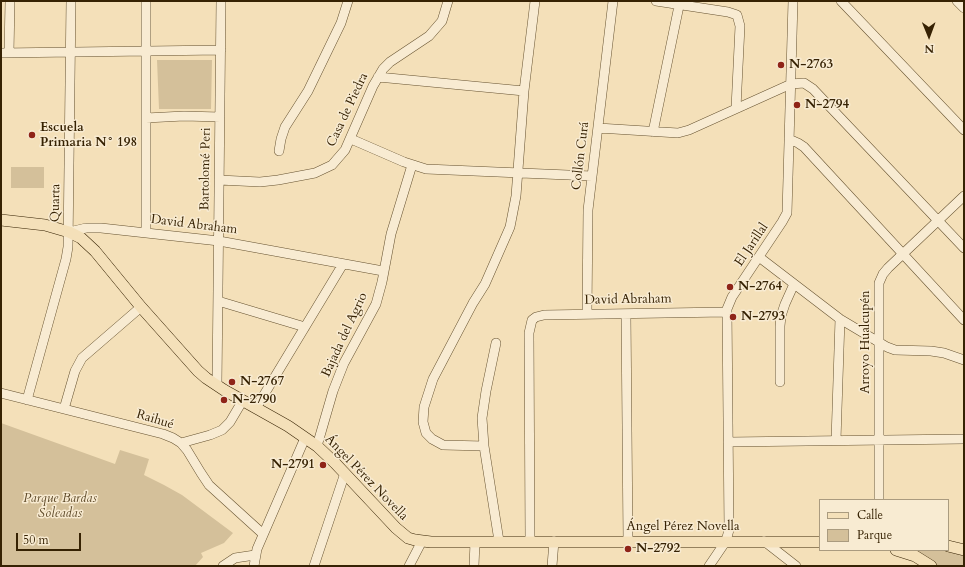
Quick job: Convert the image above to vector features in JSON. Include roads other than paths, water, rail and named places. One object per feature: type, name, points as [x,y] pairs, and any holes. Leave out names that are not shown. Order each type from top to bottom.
[{"type":"main road","name":"David Abraham","points":[[1,220],[45,225],[69,232]]},
{"type":"main road","name":"Ángel Pérez Novella","points":[[69,232],[81,238],[95,251],[141,307],[198,371],[217,385],[288,426],[317,446],[345,473],[402,534],[408,538],[422,541],[475,542],[819,542]]},
{"type":"main road","points":[[949,546],[964,550]]},
{"type":"main road","points":[[899,551],[915,556],[931,566]]},
{"type":"street","points":[[10,1],[5,53],[220,50]]},
{"type":"street","name":"Quarta","points":[[28,400],[66,259],[69,232],[71,1]]},
{"type":"street","points":[[146,1],[146,232]]},
{"type":"street","name":"Bartolomé Peri","points":[[217,385],[221,1]]},
{"type":"street","points":[[279,151],[285,128],[308,91],[341,23],[348,1]]},
{"type":"street","name":"Casa de Piedra","points":[[219,180],[260,182],[315,173],[332,165],[342,154],[350,139],[383,69],[390,62],[429,36],[436,29],[442,21],[448,1]]},
{"type":"street","points":[[484,446],[443,445],[432,439],[426,432],[423,422],[424,407],[433,379],[473,303],[485,284],[510,227],[519,173],[524,91],[534,1]]},
{"type":"street","name":"Collón Curá","points":[[587,314],[587,224],[613,1]]},
{"type":"street","points":[[656,1],[680,3],[737,15],[740,26],[736,108]]},
{"type":"street","name":"El Jarillal","points":[[709,566],[726,541],[729,524],[726,312],[730,301],[787,213],[793,1]]},
{"type":"street","points":[[842,1],[964,130]]},
{"type":"street","points":[[957,1],[964,8]]},
{"type":"street","points":[[653,132],[680,3]]},
{"type":"street","points":[[378,77],[524,91]]},
{"type":"street","points":[[598,128],[671,133],[683,132],[791,84],[804,83],[810,87],[964,248]]},
{"type":"street","points":[[146,118],[184,116],[220,117]]},
{"type":"street","points":[[350,139],[412,165],[435,170],[592,176]]},
{"type":"street","points":[[789,139],[798,142],[804,147],[964,320]]},
{"type":"street","name":"Bajada del Agrio","points":[[317,446],[333,391],[344,363],[376,304],[391,234],[412,165]]},
{"type":"street","name":"Arroyo Hualcupén","points":[[879,499],[878,289],[880,278],[888,268],[964,196]]},
{"type":"street","name":"David Abraham","points":[[69,232],[93,227],[146,232],[218,241],[383,271]]},
{"type":"street","points":[[759,257],[840,319],[878,342],[896,350],[938,352],[964,360]]},
{"type":"street","points":[[256,408],[343,264]]},
{"type":"street","points":[[780,382],[780,326],[785,304],[794,284]]},
{"type":"street","points":[[218,301],[305,327]]},
{"type":"street","points":[[64,409],[75,371],[82,358],[141,307]]},
{"type":"street","name":"David Abraham","points":[[530,542],[529,333],[532,320],[540,316],[587,314],[726,312]]},
{"type":"street","points":[[626,314],[628,541]]},
{"type":"street","points":[[836,440],[840,319]]},
{"type":"street","points":[[496,343],[483,404],[483,430],[484,446],[499,541]]},
{"type":"street","name":"Raihué","points":[[1,393],[163,434],[173,438],[181,443],[190,454],[209,484],[263,534]]},
{"type":"street","points":[[181,443],[216,434],[222,430],[230,422],[243,400]]},
{"type":"street","points":[[254,566],[255,554],[305,438]]},
{"type":"street","points":[[728,442],[964,439]]},
{"type":"street","points":[[314,566],[345,473]]},
{"type":"street","points":[[409,566],[422,541]]},
{"type":"street","points":[[764,541],[796,566]]},
{"type":"street","points":[[474,566],[475,542]]},
{"type":"street","points":[[552,566],[554,542]]},
{"type":"street","points":[[223,566],[235,558],[255,554]]},
{"type":"place","name":"N-2763","points":[[781,65]]},
{"type":"place","name":"N-2794","points":[[797,105]]},
{"type":"place","name":"Escuela Primaria N° 198","points":[[32,135]]},
{"type":"place","name":"N-2764","points":[[730,287]]},
{"type":"place","name":"N-2793","points":[[733,317]]},
{"type":"place","name":"N-2767","points":[[232,382]]},
{"type":"place","name":"N-2790","points":[[224,400]]},
{"type":"place","name":"N-2791","points":[[323,465]]},
{"type":"place","name":"N-2792","points":[[628,549]]},
{"type":"park label","name":"Parque Bardas Soleadas","points":[[60,506]]}]
